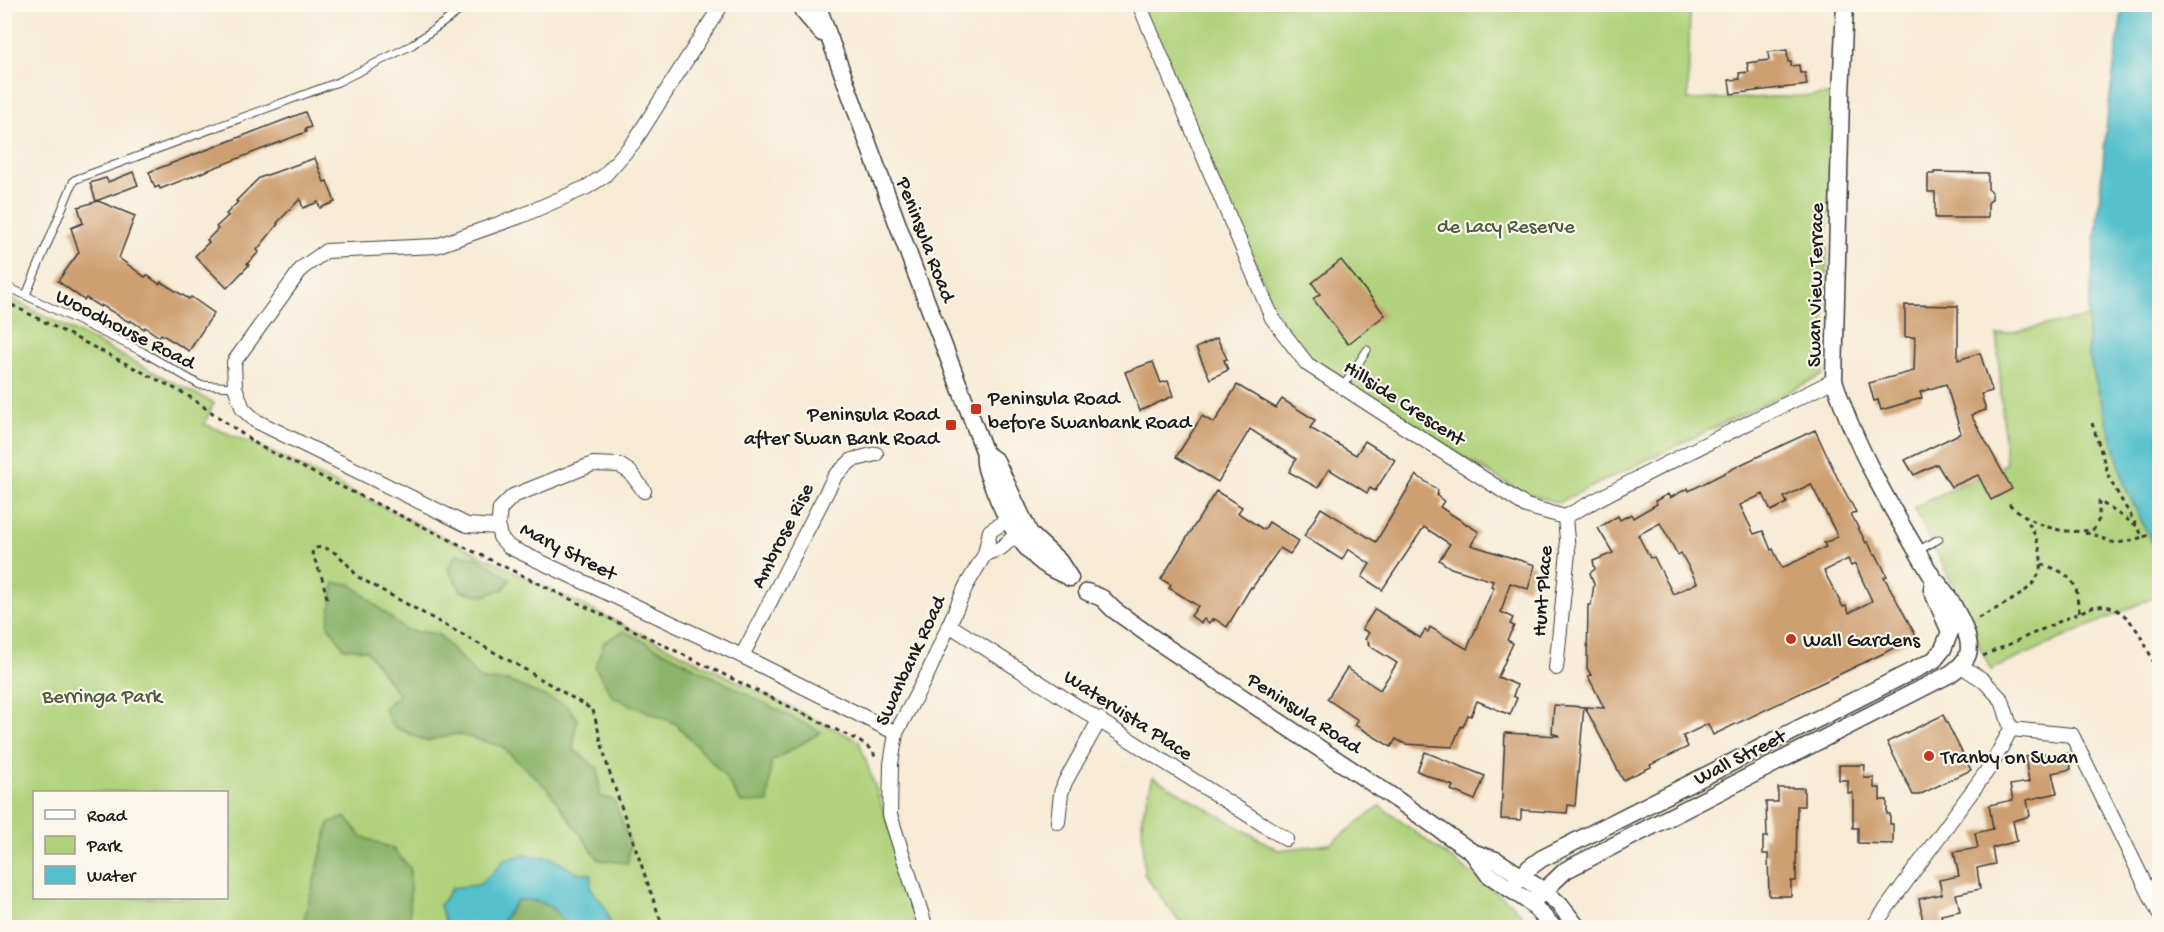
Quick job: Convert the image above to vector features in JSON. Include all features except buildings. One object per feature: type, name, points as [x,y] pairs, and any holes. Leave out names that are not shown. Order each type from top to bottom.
[{"type":"street","name":"Mary Street","points":[[722,4],[634,142],[604,177],[587,187],[521,216],[436,246],[326,251],[302,268],[234,362],[235,387],[243,409],[256,422],[467,525],[498,527],[500,537],[509,547],[742,656],[896,733]]},
{"type":"street","name":"Peninsula Road","points":[[800,4],[803,11],[828,40]]},
{"type":"street","name":"Peninsula Road","points":[[817,4],[828,40],[985,453],[996,461],[1017,523],[1059,561],[1068,576],[1087,592],[1101,598],[1163,645],[1472,852],[1488,874],[1544,891],[1560,905],[1578,927]]},
{"type":"street","name":"Hillside Crescent","points":[[1139,4],[1272,318],[1307,364],[1526,506],[1565,517]]},
{"type":"street","name":"Swan View Terrace","points":[[1845,4],[1834,380],[1845,414],[1895,513],[1933,578],[1941,585],[1958,615],[1968,639],[1965,660]]},
{"type":"street","points":[[1565,517],[1634,478],[1722,437],[1834,380]]},
{"type":"street","name":"Ambrose Rise","points":[[742,656],[835,476],[852,460],[876,454]]},
{"type":"street","points":[[498,527],[500,509],[513,496],[593,464],[619,465],[630,471],[644,491]]},
{"type":"street","name":"Hunt Place","points":[[1556,668],[1568,552],[1565,517]]},
{"type":"street","points":[[985,554],[1001,548],[1017,523]]},
{"type":"street","name":"Swanbank Road","points":[[926,927],[890,816],[891,764],[896,733],[928,673],[966,586],[985,554],[990,531],[1017,523]]},
{"type":"street","name":"Swan View Terrace","points":[[1933,578],[1932,590],[1950,632],[1947,641]]},
{"type":"street","name":"Watervista Place","points":[[949,626],[1100,719],[1286,839]]},
{"type":"street","name":"Wall Street","points":[[1516,883],[1542,859],[1934,660],[1940,655],[1947,641]]},
{"type":"street","points":[[1872,927],[1992,764],[2011,729],[2002,700],[1965,660]]},
{"type":"street","name":"Wall Street","points":[[1531,903],[1566,870],[1950,674],[1965,660]]},
{"type":"street","points":[[1867,694],[1877,711]]},
{"type":"street","points":[[1058,822],[1061,793],[1065,782],[1100,719]]},
{"type":"street","points":[[2011,729],[2072,735],[2160,915]]},
{"type":"street","points":[[1724,767],[1733,784]]},
{"type":"street","points":[[1626,816],[1636,834]]},
{"type":"street","name":"Peninsula Road","points":[[1516,883],[1554,927]]},
{"type":"lane","points":[[26,296],[74,180],[338,82],[412,45],[469,4]]},
{"type":"lane","name":"Woodhouse Road","points":[[4,285],[143,352],[200,385],[235,387]]},
{"type":"lane","points":[[1343,387],[1367,350]]},
{"type":"lane","points":[[1917,551],[1939,539]]},
{"type":"path","points":[[4,301],[187,395],[261,447],[859,741],[873,751],[877,765]]},
{"type":"path","points":[[2092,423],[2110,480],[2143,537]]},
{"type":"path","points":[[2075,532],[2094,530],[2098,519],[2098,501],[2137,526]]},
{"type":"path","points":[[2009,504],[2026,518],[2047,528],[2098,534],[2109,541],[2122,543],[2160,532]]},
{"type":"path","points":[[1971,622],[2022,595],[2035,583],[2041,565],[2039,543],[2026,518]]},
{"type":"path","points":[[327,598],[312,553],[315,548],[329,549],[343,559],[358,576],[519,666],[593,711],[608,768],[660,919],[660,927]]},
{"type":"path","points":[[2041,565],[2052,566],[2071,580],[2075,587],[2080,613]]},
{"type":"path","points":[[1965,660],[1984,656],[2101,604],[2127,618],[2139,633],[2160,676]]},
{"type":"green space","name":"de Lacy Reserve","points":[[1139,5],[1690,5],[1688,100],[1832,95],[1823,375],[1558,503],[1519,491],[1309,362],[1290,342]]},
{"type":"green space","name":"Berringa Park","points":[[4,295],[214,403],[204,424],[261,447],[859,741],[890,829],[919,927],[5,927]]},
{"type":"green space","points":[[2088,317],[2088,353],[2126,489],[2159,556],[2159,595],[1991,670],[1971,622],[1914,507],[2006,464],[1997,335]]},
{"type":"green space","points":[[456,554],[477,557],[510,579],[504,589],[483,596],[461,591],[448,569]]},
{"type":"green space","points":[[334,583],[351,584],[405,630],[438,634],[481,680],[508,681],[566,705],[577,718],[573,749],[598,769],[600,796],[614,800],[630,843],[628,863],[599,860],[547,788],[501,746],[457,734],[426,741],[392,726],[384,708],[399,695],[366,650],[344,648],[328,625]]},
{"type":"green space","points":[[624,631],[821,732],[771,762],[768,802],[741,803],[724,775],[676,724],[613,697],[595,667],[604,642]]},
{"type":"green space","points":[[1153,777],[1278,850],[1330,844],[1380,806],[1512,904],[1532,927],[1183,927],[1144,874],[1142,817]]},
{"type":"green space","points":[[346,817],[361,836],[393,849],[410,868],[410,927],[302,927],[329,823]]},
{"type":"green space","points":[[517,900],[542,902],[548,905],[569,927],[503,928],[504,918]]},
{"type":"water","points":[[2123,5],[2159,5],[2159,557],[2126,489],[2088,353],[2088,317],[2108,110]]},
{"type":"water","points":[[526,855],[550,857],[575,872],[591,874],[591,888],[605,907],[612,927],[569,927],[548,905],[535,901],[517,900],[504,918],[503,927],[446,927],[440,905],[452,888],[478,885],[505,859]]},
{"type":"place","name":"Peninsula Road before Swanbank Road","points":[[976,409]]},
{"type":"place","name":"Peninsula Road after Swan Bank Road","points":[[951,425]]},
{"type":"place","name":"Wall Gardens","points":[[1791,639]]},
{"type":"place","name":"Tranby on Swan","points":[[1929,756]]}]
